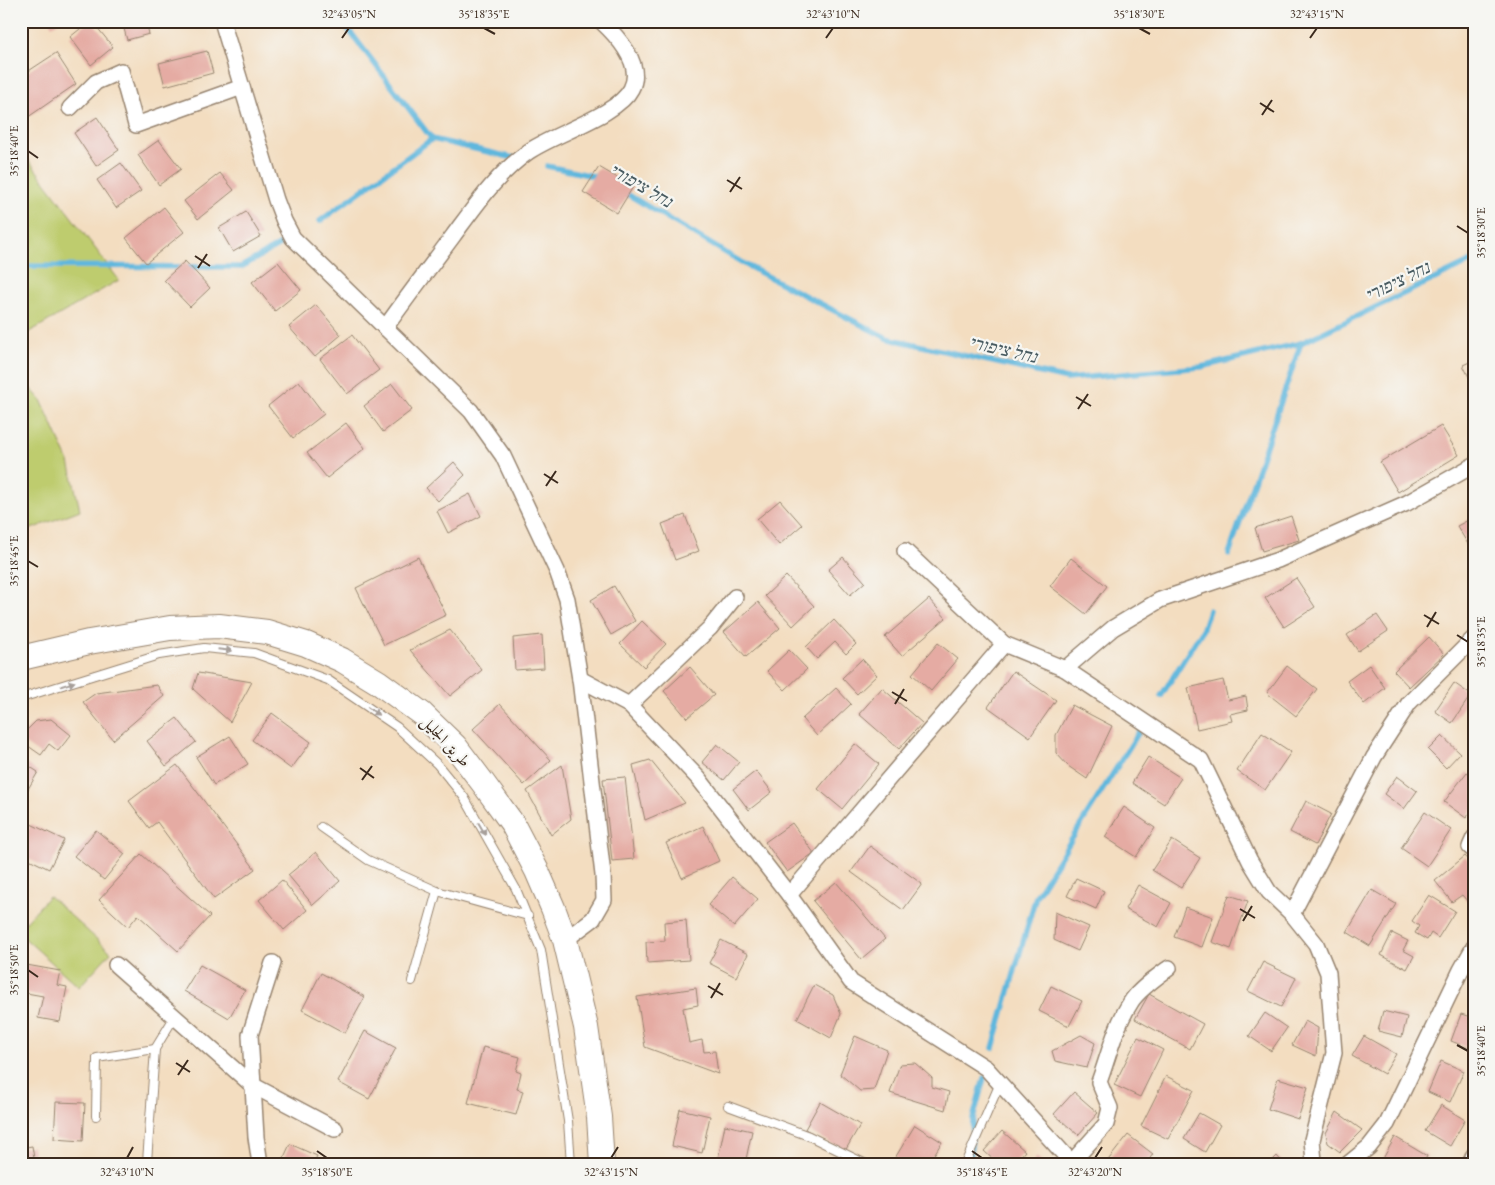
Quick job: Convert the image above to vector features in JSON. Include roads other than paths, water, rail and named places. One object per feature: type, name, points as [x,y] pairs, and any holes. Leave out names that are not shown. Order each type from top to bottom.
[{"type":"main road","name":"طريق الجليل","points":[[21,658],[89,642],[161,630],[219,626],[267,632],[306,644],[342,660],[378,682],[422,714],[455,746],[512,823],[537,871],[565,940],[586,1027],[599,1116],[602,1164]]},
{"type":"street","points":[[222,21],[276,200],[293,238],[471,410],[503,456],[557,572],[567,599],[580,679],[603,876],[604,900],[593,919],[565,940]]},
{"type":"street","points":[[385,328],[478,202],[501,174],[530,151],[606,112],[624,98],[631,89],[634,72],[628,55],[614,33],[600,21]]},
{"type":"street","points":[[70,108],[96,82],[121,72],[136,125],[242,87]]},
{"type":"street","points":[[1065,670],[1113,628],[1160,600],[1278,560],[1407,503],[1474,465]]},
{"type":"street","points":[[904,551],[1004,644],[1065,670],[1201,760],[1250,861],[1269,892],[1292,914],[1316,944],[1328,973],[1334,1052],[1312,1140],[1315,1164]]},
{"type":"street","points":[[629,704],[710,628],[735,597]]},
{"type":"street","points":[[1292,914],[1374,757],[1409,703],[1474,638]]},
{"type":"street","points":[[789,895],[1004,644]]},
{"type":"street","points":[[580,679],[629,704],[699,779],[789,895],[851,982],[986,1068],[1073,1163],[1106,1124],[1110,1108],[1099,1082],[1118,1025],[1132,1000],[1156,977],[1169,968]]},
{"type":"street","points":[[1474,838],[1470,847],[1474,850]]},
{"type":"street","points":[[1348,1164],[1369,1147],[1387,1124],[1461,970],[1474,947]]},
{"type":"street","points":[[260,1164],[252,1085],[250,1035],[273,963]]},
{"type":"street","points":[[116,965],[252,1085],[335,1128]]},
{"type":"street","points":[[1470,1164],[1474,1155]]},
{"type":"lane","points":[[21,698],[159,656],[204,648],[254,653],[328,680],[396,727],[437,764],[464,797],[516,889],[528,916],[541,950],[568,1121],[572,1164]]},
{"type":"lane","points":[[321,827],[368,860],[437,891],[528,916]]},
{"type":"lane","points":[[412,981],[437,891]]},
{"type":"lane","points":[[147,1162],[155,1048],[175,1016]]},
{"type":"lane","points":[[96,1116],[97,1058],[155,1048]]},
{"type":"lane","points":[[965,1164],[1000,1083]]},
{"type":"lane","points":[[728,1106],[809,1136],[866,1164]]},
{"type":"waterway","points":[[342,21],[432,139],[514,158]]},
{"type":"waterway","points":[[320,221],[432,139]]},
{"type":"waterway","name":"נחל ציפורי","points":[[547,166],[598,177]]},
{"type":"waterway","name":"נחל ציפורי","points":[[622,191],[746,265],[887,338],[1067,379],[1201,367],[1301,343],[1474,260]]},
{"type":"waterway","points":[[21,266],[241,267],[281,244]]},
{"type":"waterway","points":[[1229,554],[1301,343]]},
{"type":"waterway","points":[[1161,696],[1202,631],[1209,610]]},
{"type":"waterway","points":[[993,1048],[1036,896],[1139,732]]},
{"type":"waterway","points":[[970,1164],[973,1119],[984,1078]]}]
